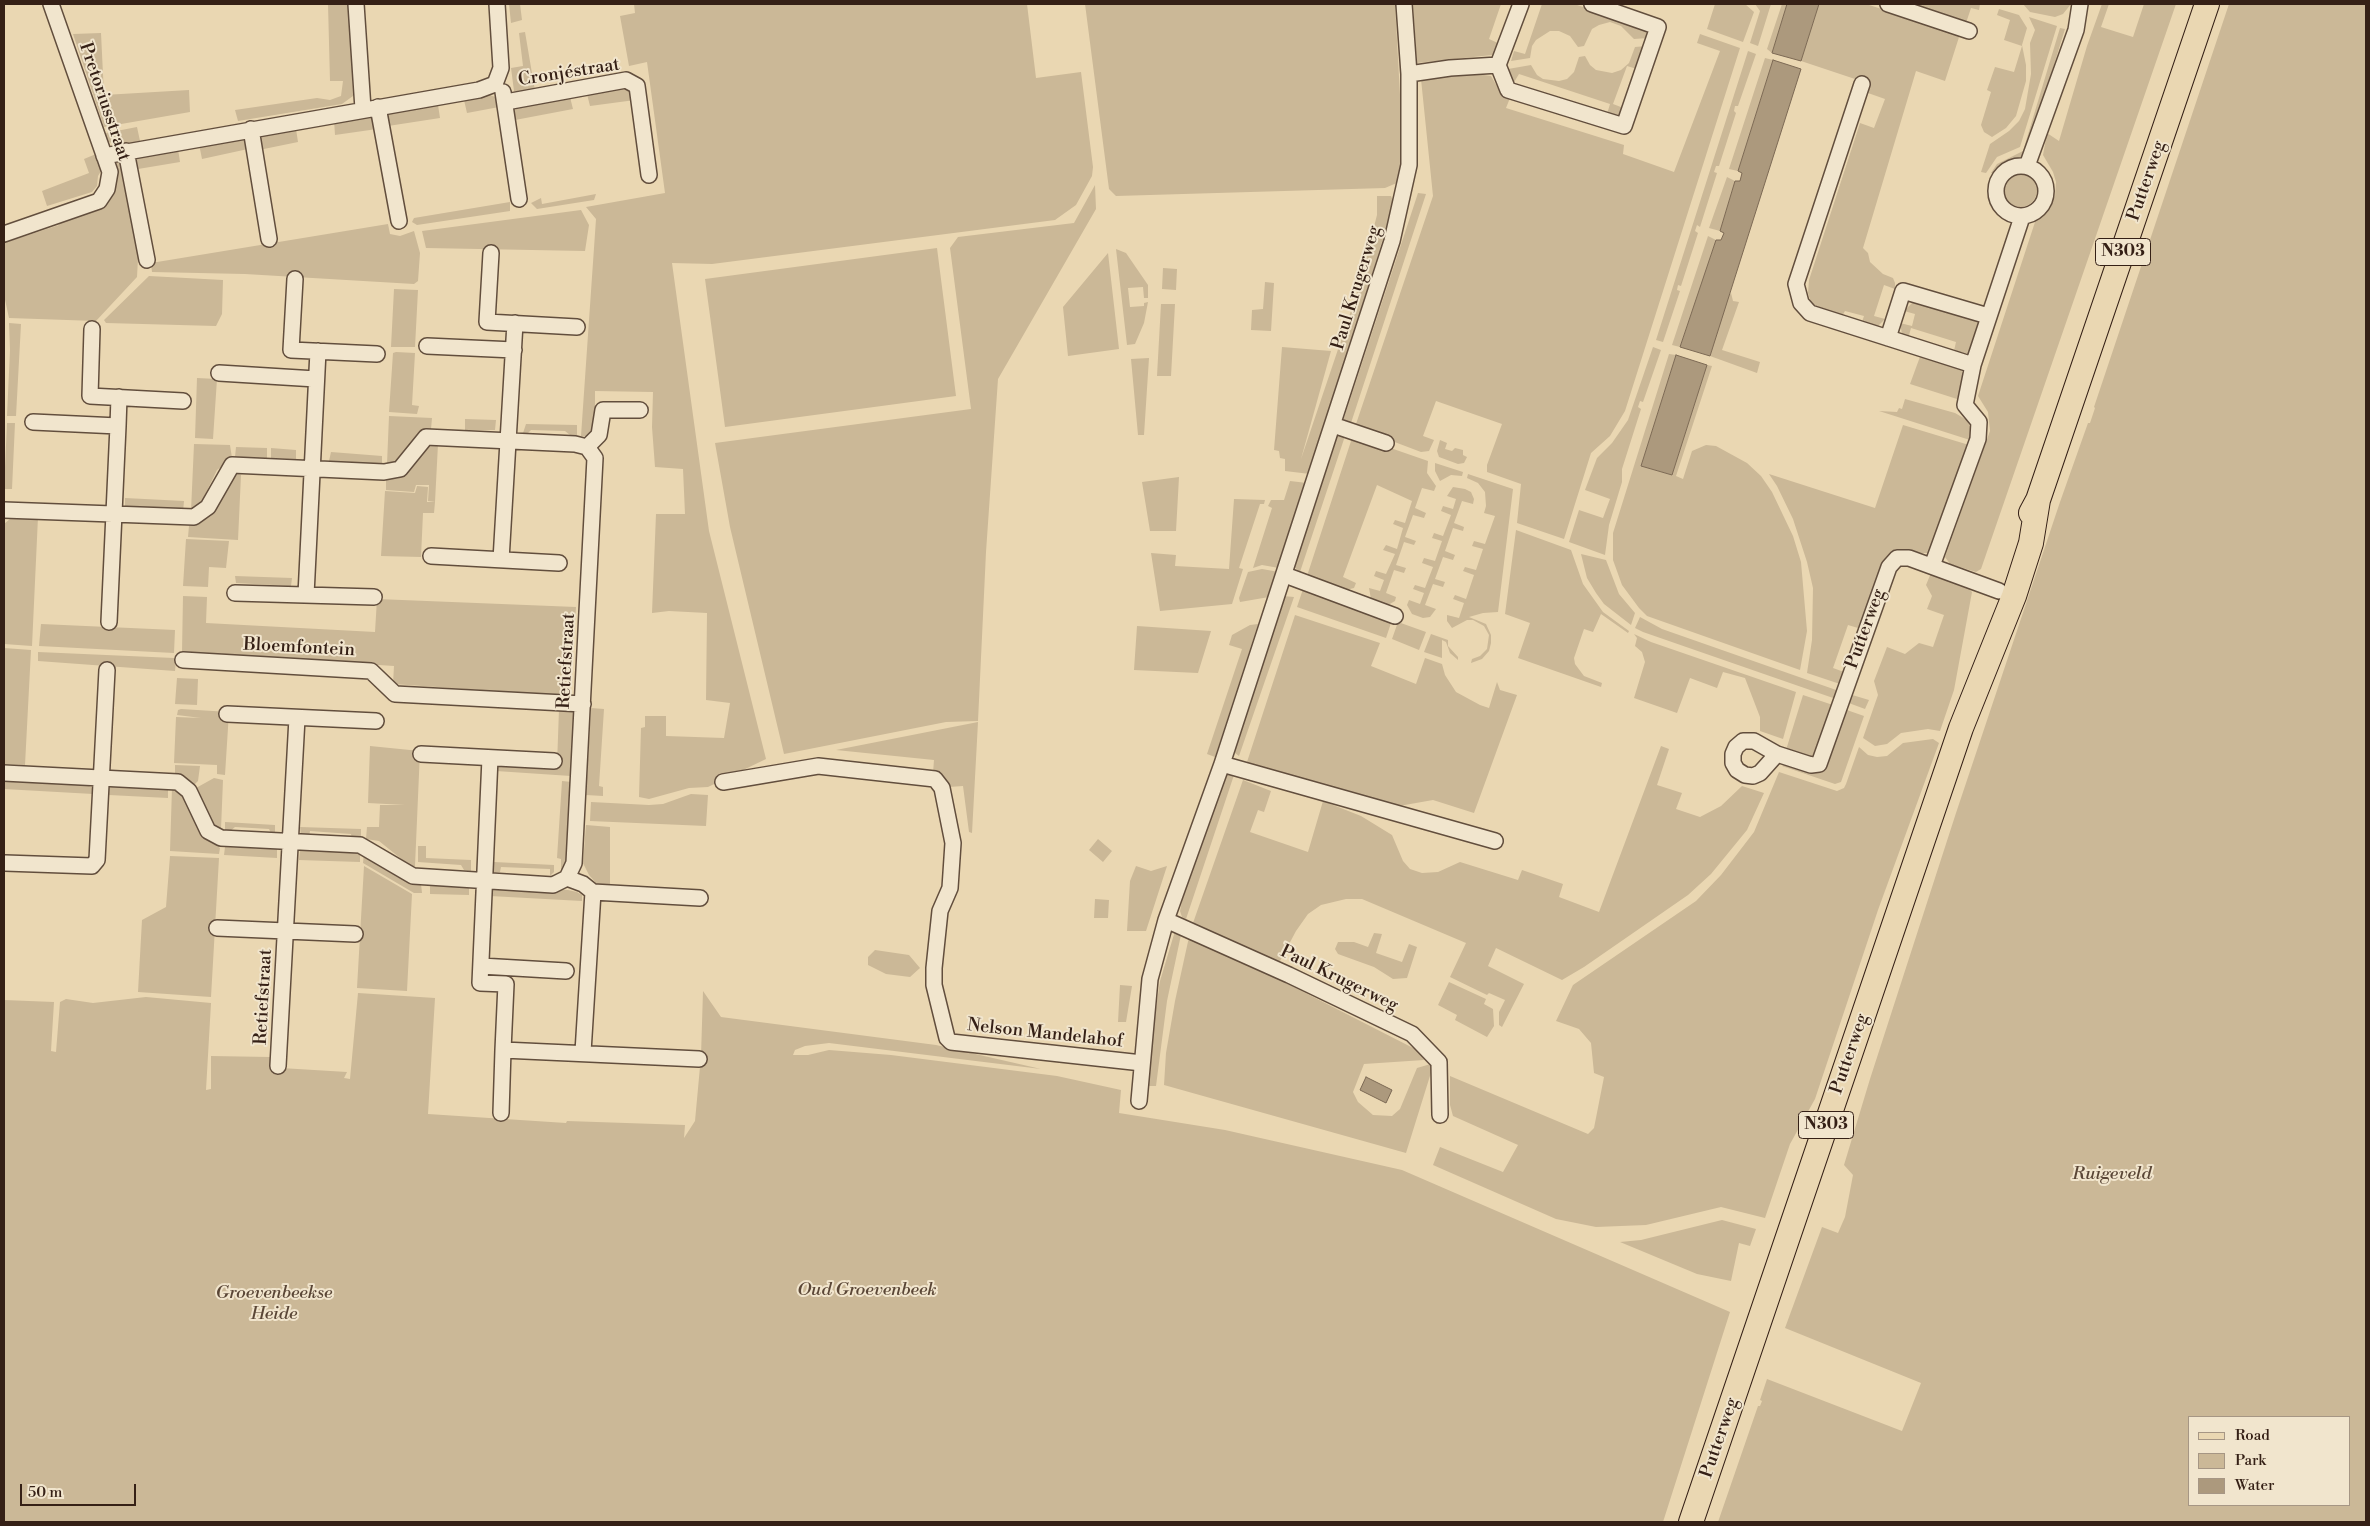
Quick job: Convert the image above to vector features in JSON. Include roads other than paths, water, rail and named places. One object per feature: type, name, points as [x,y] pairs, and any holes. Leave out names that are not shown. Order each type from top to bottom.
[{"type":"main road","name":"Putterweg","points":[[1960,728],[1984,638],[2015,543],[2038,500],[2207,4]]},
{"type":"main road","name":"Putterweg","points":[[1692,1522],[1960,728],[2014,596],[2031,543],[2038,500]]},
{"type":"street","name":"Pretoriusstraat","points":[[4,234],[99,200],[107,189],[110,172],[51,4]]},
{"type":"street","points":[[356,4],[371,108],[398,221]]},
{"type":"street","name":"Cronjéstraat","points":[[104,156],[478,90],[494,84],[501,68],[497,4]]},
{"type":"street","name":"Paul Krugerweg","points":[[1139,1101],[1150,980],[1166,920],[1222,764],[1285,575],[1392,241],[1409,165],[1409,74],[1404,4]]},
{"type":"street","points":[[1521,4],[1498,65],[1508,90],[1624,126],[1658,27],[1592,4]]},
{"type":"street","points":[[1888,4],[1969,31]]},
{"type":"street","points":[[2027,166],[2076,30],[2080,4]]},
{"type":"street","points":[[1409,74],[1450,68],[1498,65]]},
{"type":"street","name":"Cronjéstraat","points":[[506,102],[626,80],[637,86],[649,174]]},
{"type":"street","name":"Cronjéstraat","points":[[494,84],[503,92],[506,102],[519,200]]},
{"type":"street","points":[[1862,84],[1796,284],[1801,303],[1810,313],[1973,365]]},
{"type":"street","points":[[251,129],[269,239]]},
{"type":"street","points":[[126,151],[147,260]]},
{"type":"street","points":[[2018,165],[2027,166],[2042,177],[2046,186],[2046,196],[2042,205],[2035,213],[2022,217],[2006,212],[1998,203],[1995,193],[2000,175],[2008,168],[2018,165]]},
{"type":"street","points":[[1932,566],[1978,439],[1979,422],[1965,405],[1973,365],[2022,217]]},
{"type":"street","points":[[490,252],[486,322],[577,327]]},
{"type":"street","points":[[295,279],[291,350],[378,354]]},
{"type":"street","points":[[1888,338],[1903,291],[1988,316]]},
{"type":"street","points":[[501,560],[515,324]]},
{"type":"street","points":[[92,329],[90,396],[183,401]]},
{"type":"street","points":[[427,346],[514,350]]},
{"type":"street","points":[[306,595],[318,351]]},
{"type":"street","points":[[219,373],[316,379]]},
{"type":"street","points":[[109,622],[119,397]]},
{"type":"street","points":[[4,510],[194,517],[208,506],[232,465],[384,472],[400,469],[426,437],[575,444],[587,447],[599,434],[603,410],[640,410]]},
{"type":"street","points":[[33,422],[118,426]]},
{"type":"street","points":[[1333,425],[1386,443]]},
{"type":"street","name":"Retiefstraat","points":[[567,878],[574,863],[584,704],[595,458],[587,447]]},
{"type":"street","points":[[431,556],[559,563]]},
{"type":"street","name":"Putterweg","points":[[1777,754],[1811,765],[1819,764],[1889,567],[1897,558],[1909,558],[1999,591]]},
{"type":"street","points":[[1285,575],[1395,616]]},
{"type":"street","points":[[235,593],[374,597]]},
{"type":"street","name":"Bloemfontein","points":[[183,660],[371,671],[395,694],[584,704]]},
{"type":"street","points":[[5,863],[92,866],[97,860],[107,670]]},
{"type":"street","points":[[228,714],[376,721]]},
{"type":"street","name":"Retiefstraat","points":[[278,1066],[297,718]]},
{"type":"street","points":[[421,754],[554,761]]},
{"type":"street","points":[[490,758],[480,983],[506,984],[500,1113]]},
{"type":"street","points":[[1222,764],[1495,841]]},
{"type":"street","name":"Nelson Mandelahof","points":[[723,782],[818,766],[935,779],[942,788],[952,843],[950,888],[940,911],[934,968],[934,985],[947,1038],[951,1042],[1142,1063]]},
{"type":"street","points":[[4,773],[178,782],[189,791],[208,831],[221,838],[360,845],[413,876],[554,885],[567,878],[584,884],[593,892],[700,898]]},
{"type":"street","points":[[583,1052],[593,892]]},
{"type":"street","name":"Paul Krugerweg","points":[[1166,920],[1289,974],[1412,1034],[1439,1062],[1440,1115]]},
{"type":"street","name":"Retiefstraat","points":[[217,928],[356,934]]},
{"type":"street","points":[[481,966],[566,971]]},
{"type":"street","points":[[503,1050],[583,1052],[699,1059]]},
{"type":"water","points":[[1787,4],[1819,4],[1801,61],[1772,53]]},
{"type":"water","points":[[1773,60],[1801,69],[1710,356],[1680,347],[1716,240],[1721,240],[1724,233],[1720,231],[1735,181],[1740,181],[1742,173],[1738,171]]},
{"type":"water","points":[[1676,355],[1707,365],[1672,475],[1641,466]]},
{"type":"water","points":[[1366,1077],[1392,1090],[1386,1103],[1360,1090]]},
{"type":"park label","name":"Ruigeveld","points":[[2112,1175]]},
{"type":"park label","name":"Oud Groevenbeek","points":[[867,1291]]},
{"type":"park label","name":"Groevenbeekse Heide","points":[[274,1304]]}]
